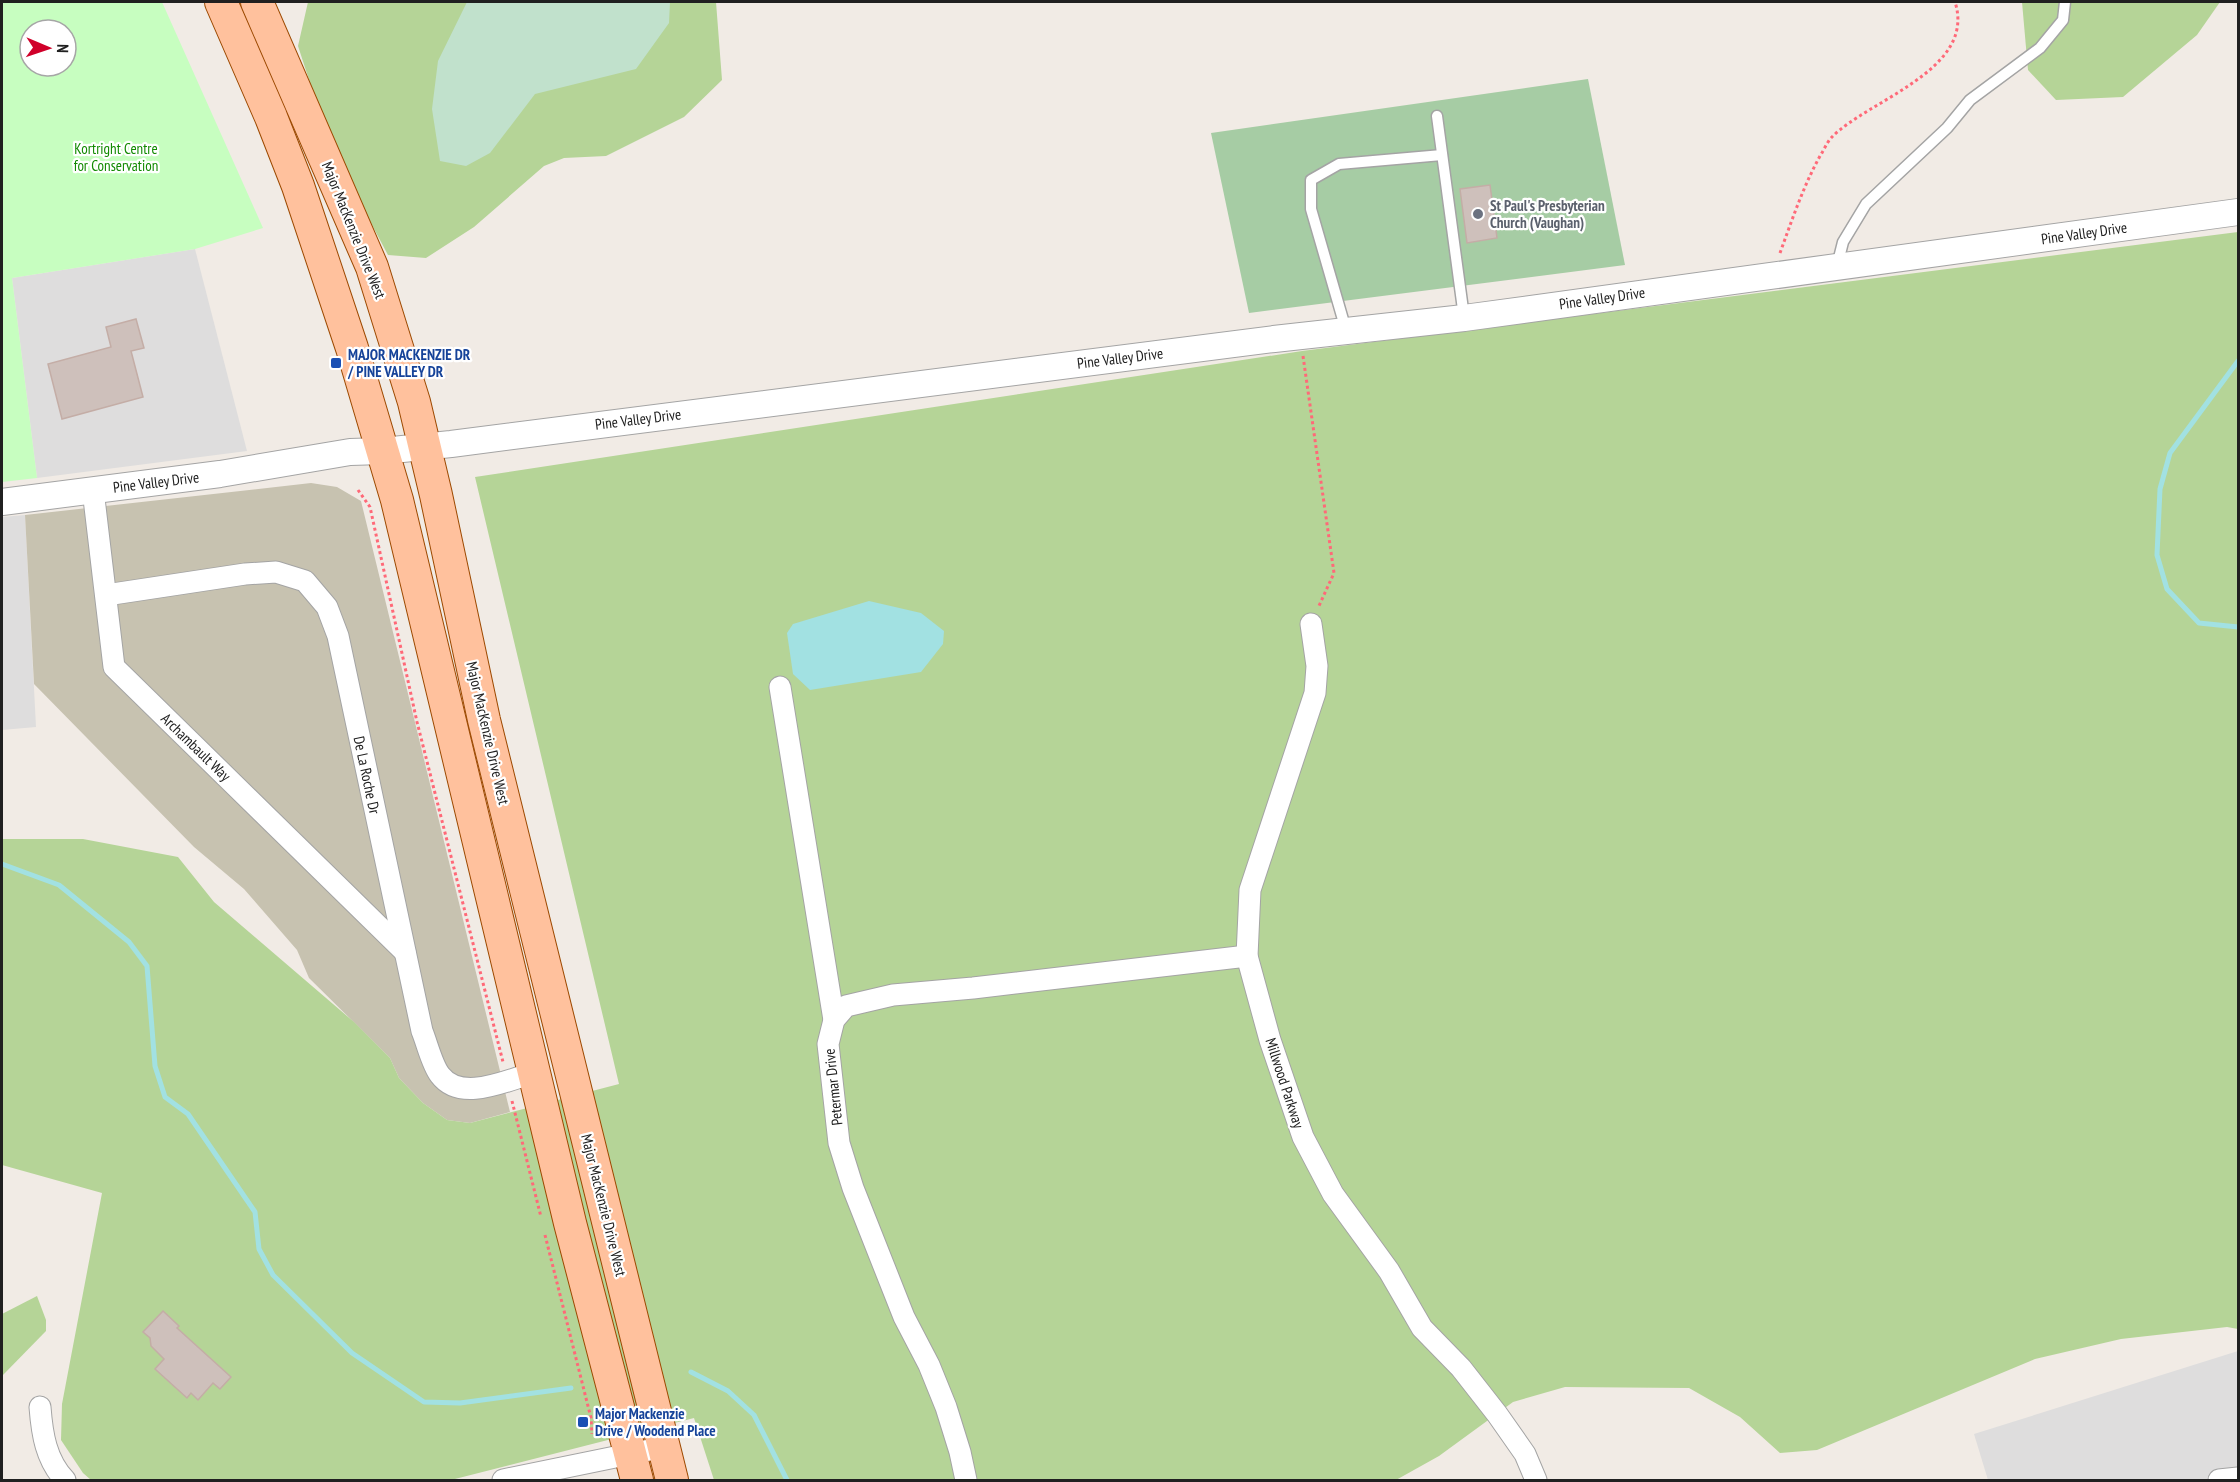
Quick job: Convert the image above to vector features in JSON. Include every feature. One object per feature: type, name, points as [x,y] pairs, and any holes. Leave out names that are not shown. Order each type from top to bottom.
[{"type":"main road","points":[[221,2],[298,186],[352,348],[397,500],[520,1077],[570,1223],[634,1467]]},
{"type":"main road","name":"Major MacKenzie Drive West","points":[[257,2],[372,267],[414,402],[484,720],[672,1480]]},
{"type":"street","name":"Pine Valley Drive","points":[[2,502],[210,475],[350,452],[383,452],[1464,318],[2238,212]]},
{"type":"street","name":"Archambault Way","points":[[93,490],[114,668],[405,952]]},
{"type":"street","name":"De La Roche Dr","points":[[106,596],[245,574],[276,572],[305,581],[327,607],[338,636],[422,1031],[440,1075],[457,1087],[474,1089],[520,1077]]},
{"type":"street","name":"Millwood Parkway","points":[[1311,624],[1317,666],[1315,693],[1250,890],[1247,956],[1270,1040],[1303,1137],[1333,1194],[1389,1271],[1422,1328],[1461,1368],[1509,1430],[1525,1454],[1536,1480]]},
{"type":"street","name":"Petermar Drive","points":[[780,687],[834,1020],[828,1044],[839,1143],[853,1188],[904,1317],[929,1365],[946,1407],[966,1480]]},
{"type":"street","points":[[834,1020],[846,1006],[893,995],[973,988],[1247,956]]},
{"type":"street","points":[[40,1407],[42,1431],[48,1454],[56,1470],[65,1480]]},
{"type":"street","points":[[503,1480],[634,1467],[664,1447]]},
{"type":"street","points":[[2220,1480],[2238,1478]]},
{"type":"lane","points":[[1837,267],[1844,242],[1866,204],[1947,128],[1970,100],[2040,48],[2063,20],[2065,2]]},
{"type":"lane","points":[[1437,116],[1464,318]]},
{"type":"lane","points":[[1346,331],[1311,209],[1311,180],[1340,164],[1442,155]]},
{"type":"path","points":[[1773,275],[1796,205],[1830,138],[1850,122],[1916,82],[1936,64],[1954,37],[1958,12],[1955,2]]},
{"type":"path","points":[[1300,337],[1334,573],[1311,624]]},
{"type":"path","points":[[358,490],[370,507],[417,722],[520,1077],[592,1434]]},
{"type":"shaded area","points":[[195,249],[247,451],[37,478],[12,278]]},
{"type":"shaded area","points":[[311,483],[337,487],[361,501],[510,1112],[470,1123],[447,1120],[423,1103],[399,1078],[390,1058],[309,978],[297,950],[244,889],[194,847],[34,684],[25,515]]},
{"type":"shaded area","points":[[25,515],[36,727],[2,730],[2,517]]},
{"type":"shaded area","points":[[2238,1351],[2238,1480],[1988,1480],[1974,1434]]},
{"type":"green space","name":"Kortright Centre for Conservation","points":[[2,2],[162,2],[263,228],[195,249],[12,278],[37,478],[2,482]]},
{"type":"green space","points":[[308,2],[716,2],[722,80],[684,117],[606,156],[564,158],[544,166],[474,227],[426,258],[388,255],[332,150],[298,46]]},
{"type":"green space","points":[[467,2],[670,2],[669,23],[636,69],[535,94],[490,153],[466,166],[440,161],[432,109],[438,61]]},
{"type":"green space","points":[[2022,2],[2220,2],[2197,35],[2123,97],[2056,100],[2028,70]]},
{"type":"green space","points":[[1588,79],[1625,265],[1249,313],[1211,133]]},
{"type":"green space","points":[[2238,232],[2238,1329],[2227,1327],[2121,1339],[2035,1359],[1817,1450],[1780,1453],[1740,1417],[1689,1388],[1565,1387],[1513,1402],[1439,1456],[1396,1480],[714,1480],[694,1418],[451,1480],[91,1480],[83,1473],[61,1440],[62,1404],[102,1193],[2,1165],[2,839],[83,839],[178,857],[214,902],[354,1022],[390,1058],[399,1078],[423,1103],[447,1120],[470,1123],[619,1084],[475,477],[1302,351]]},
{"type":"green space","points":[[37,1296],[46,1320],[46,1331],[2,1376],[2,1314]]},
{"type":"water","points":[[869,601],[921,613],[944,631],[943,644],[921,672],[810,690],[793,674],[787,633],[793,624]]},
{"type":"building","name":"St Paul's Presbyterian Church (Vaughan)","points":[[1490,185],[1497,238],[1467,243],[1460,189]]},
{"type":"building","points":[[136,319],[144,348],[131,351],[143,397],[62,419],[48,364],[111,347],[106,327]]},
{"type":"building","points":[[163,1311],[179,1326],[177,1328],[231,1377],[220,1389],[213,1383],[198,1400],[191,1393],[187,1398],[155,1369],[164,1359],[151,1346],[150,1338],[143,1332]]},
{"type":"waterway","points":[[2238,361],[2170,453],[2160,489],[2157,555],[2167,589],[2199,623],[2238,627]]},
{"type":"waterway","points":[[2,864],[59,885],[129,942],[147,966],[155,1066],[165,1097],[188,1114],[255,1212],[259,1249],[273,1275],[352,1353],[424,1402],[460,1403],[571,1388]]},
{"type":"waterway","points":[[691,1372],[728,1391],[754,1415],[787,1480]]},
{"type":"place","name":"St Paul's Presbyterian Church (Vaughan)","points":[[1478,214]]},
{"type":"place","name":"MAJOR MACKENZIE DR / PINE VALLEY DR","points":[[336,363]]},
{"type":"place","name":"Major Mackenzie Drive / Woodend Place","points":[[583,1422]]}]
